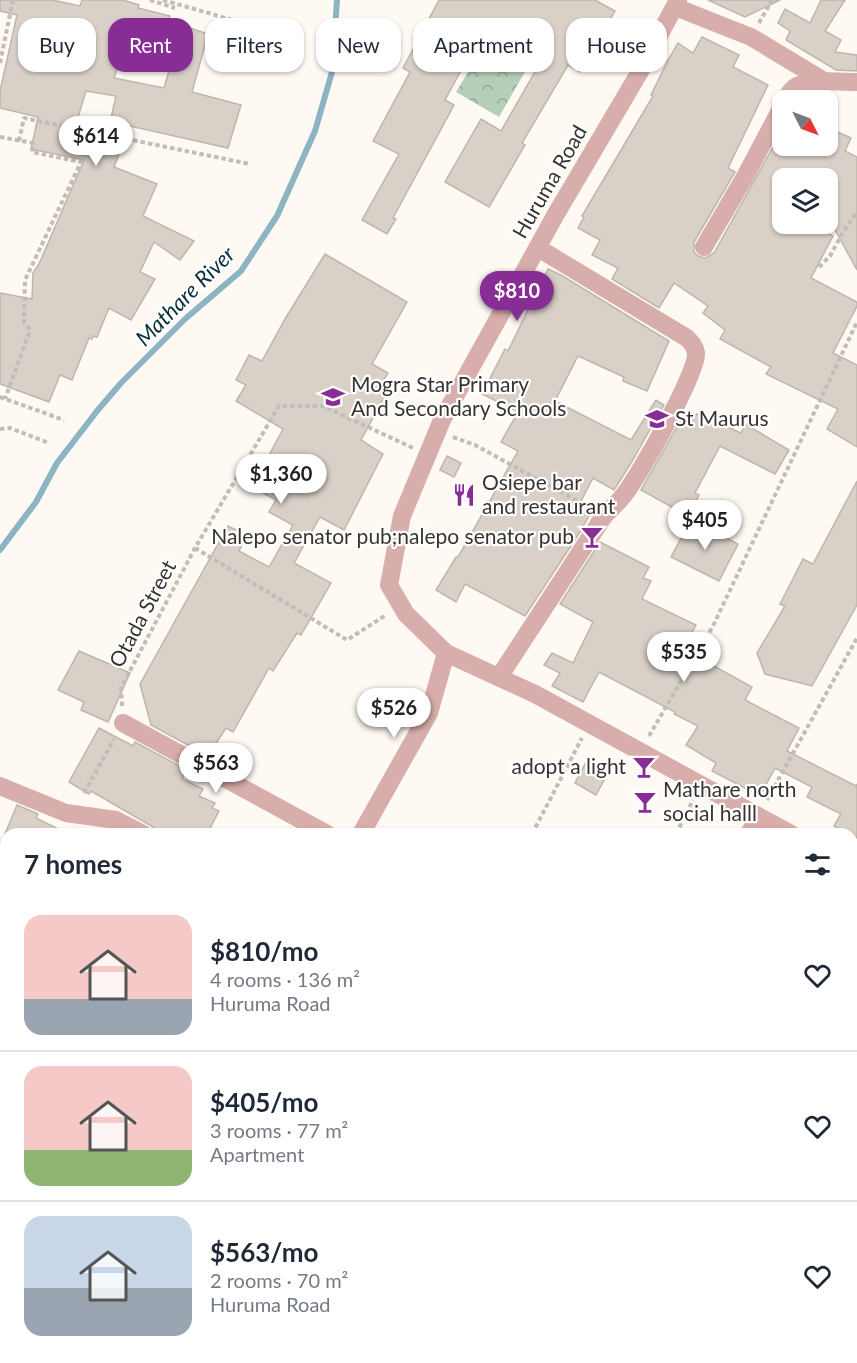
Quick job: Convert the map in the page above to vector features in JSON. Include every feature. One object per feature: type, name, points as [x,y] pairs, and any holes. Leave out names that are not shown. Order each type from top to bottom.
[{"type":"street","points":[[676,3],[752,37],[824,81]]},
{"type":"street","name":"Huruma Road","points":[[676,3],[436,434],[402,516],[389,585],[406,614],[446,653],[535,694],[780,828]]},
{"type":"street","points":[[792,90],[800,84],[824,81],[857,82]]},
{"type":"street","points":[[704,247],[772,126]]},
{"type":"street","points":[[499,677],[604,516],[623,496],[645,463],[696,361],[693,343],[687,338],[538,248]]},
{"type":"street","points":[[364,828],[429,713],[446,653]]},
{"type":"street","points":[[123,723],[316,828]]},
{"type":"street","points":[[0,786],[66,813],[116,820],[131,828]]},
{"type":"street","points":[[752,828],[758,816]]},
{"type":"path","points":[[0,63],[13,0]]},
{"type":"path","points":[[150,0],[175,8]]},
{"type":"path","points":[[163,0],[226,18]]},
{"type":"path","points":[[752,37],[772,0]]},
{"type":"path","points":[[19,141],[24,118],[250,164]]},
{"type":"path","points":[[0,137],[33,143],[32,152],[81,162],[25,280],[24,322],[29,328],[29,333],[2,398],[64,420]]},
{"type":"path","points":[[819,267],[830,256],[843,232],[856,215]]},
{"type":"path","points":[[639,752],[712,626],[857,322]]},
{"type":"path","name":"Otada Street","points":[[123,723],[121,688],[195,548],[279,406],[322,406],[419,451],[428,453]]},
{"type":"path","points":[[0,429],[10,428],[49,443]]},
{"type":"path","points":[[436,434],[475,445],[604,516]]},
{"type":"path","name":"Otada Street","points":[[195,548],[347,640],[389,613],[400,603]]},
{"type":"path","points":[[758,816],[857,638]]},
{"type":"path","points":[[84,793],[123,723]]},
{"type":"path","points":[[535,828],[589,724]]},
{"type":"path","points":[[679,828],[700,786]]},
{"type":"green space","points":[[468,72],[525,72],[499,117],[456,92]]},
{"type":"building","points":[[0,0],[52,0],[80,6],[82,0],[123,0],[139,5],[138,8],[170,16],[170,18],[108,18],[108,72],[116,72],[114,78],[164,88],[169,72],[193,72],[193,29],[205,33],[205,45],[192,92],[241,105],[228,148],[130,126],[114,167],[157,184],[143,216],[194,241],[180,260],[154,242],[140,272],[155,279],[131,320],[109,308],[97,337],[89,338],[72,380],[60,375],[49,402],[0,384],[0,293],[32,299],[33,273],[84,160],[31,149],[38,117],[0,108],[0,91],[17,15],[0,11]],"holes":[[[86,91],[116,96],[107,136],[75,127]]]},
{"type":"building","points":[[439,0],[595,0],[615,11],[611,18],[566,18],[566,68],[522,143],[525,145],[489,207],[445,182],[481,119],[501,131],[535,72],[554,72],[554,18],[429,18]]},
{"type":"building","points":[[708,0],[780,0],[745,17]]},
{"type":"building","points":[[821,0],[845,0],[825,31],[841,40],[835,52],[857,55],[857,71],[836,70],[786,40],[790,31],[778,23],[785,9],[810,23]]},
{"type":"building","points":[[702,37],[739,55],[733,67],[768,85],[728,168],[735,172],[694,242],[694,252],[698,256],[705,258],[714,253],[772,149],[772,156],[838,156],[838,132],[851,138],[845,151],[857,157],[857,270],[837,234],[838,168],[772,168],[772,234],[829,234],[833,236],[811,278],[857,302],[833,353],[857,365],[857,447],[827,429],[838,409],[766,374],[771,367],[720,339],[725,330],[703,313],[708,306],[674,283],[659,308],[612,279],[618,268],[592,255],[600,240],[578,228],[584,217],[582,216],[653,96],[651,95],[662,72],[667,72],[667,62],[678,43],[693,53]]},
{"type":"building","points":[[413,49],[413,72],[460,72],[445,100],[454,105],[393,218],[396,219],[387,234],[362,220],[399,154],[373,141],[410,72],[403,68]]},
{"type":"building","points":[[325,254],[407,302],[372,364],[388,373],[383,381],[391,385],[361,440],[383,454],[344,530],[320,517],[294,563],[331,583],[301,635],[297,633],[273,671],[269,668],[233,732],[226,728],[208,756],[151,725],[140,684],[228,526],[247,535],[239,551],[269,567],[293,525],[269,512],[276,500],[252,487],[283,429],[236,401],[246,385],[236,380],[249,355],[262,361]]},
{"type":"building","points":[[548,269],[669,341],[647,391],[623,381],[624,377],[578,356],[555,401],[631,440],[656,400],[664,405],[614,490],[593,478],[578,507],[590,514],[525,616],[465,584],[456,602],[436,590],[458,557],[518,451],[501,442],[518,412],[482,394],[505,349],[508,351]]},
{"type":"building","points":[[697,414],[741,433],[745,424],[789,450],[775,474],[720,446],[695,493],[699,495],[688,516],[641,490],[683,416],[691,421]]},
{"type":"building","points":[[447,456],[461,463],[454,477],[440,470]]},
{"type":"building","points":[[857,481],[857,605],[812,686],[765,674],[757,653],[785,606],[780,604],[803,559],[813,564]]},
{"type":"building","points":[[691,520],[738,544],[719,581],[671,557]]},
{"type":"building","points":[[600,542],[649,567],[643,578],[651,581],[642,599],[696,625],[683,649],[752,687],[745,700],[799,728],[787,751],[856,786],[857,784],[857,828],[834,826],[841,814],[807,797],[812,787],[775,768],[760,796],[712,771],[716,763],[686,745],[698,726],[599,672],[583,702],[552,686],[560,673],[544,665],[552,653],[573,663],[593,622],[560,604]]},
{"type":"building","points":[[79,651],[130,673],[108,722],[81,710],[84,702],[58,690]]},
{"type":"building","points":[[99,728],[133,746],[135,742],[187,770],[182,779],[203,789],[199,796],[215,803],[212,808],[219,811],[210,828],[155,828],[91,791],[89,794],[69,782]]},
{"type":"building","points":[[586,762],[608,773],[596,795],[575,783]]},
{"type":"building","points":[[17,805],[38,814],[36,818],[56,828],[7,828]]},
{"type":"waterway","name":"Mathare River","points":[[0,550],[36,502],[57,463],[97,411],[121,383],[185,319],[241,271],[277,216],[315,131],[332,72],[337,0]]},
{"type":"place","name":"Mogra Star Primary And Secondary Schools","points":[[333,397]]},
{"type":"place","name":"St Maurus","points":[[657,419]]},
{"type":"place","name":"Osiepe bar and restaurant","points":[[464,495]]},
{"type":"place","name":"Nalepo senator pub;nalepo senator pub","points":[[592,537]]},
{"type":"place","name":"adopt a light","points":[[644,767]]},
{"type":"place","name":"Mathare north social halll","points":[[645,802]]}]
